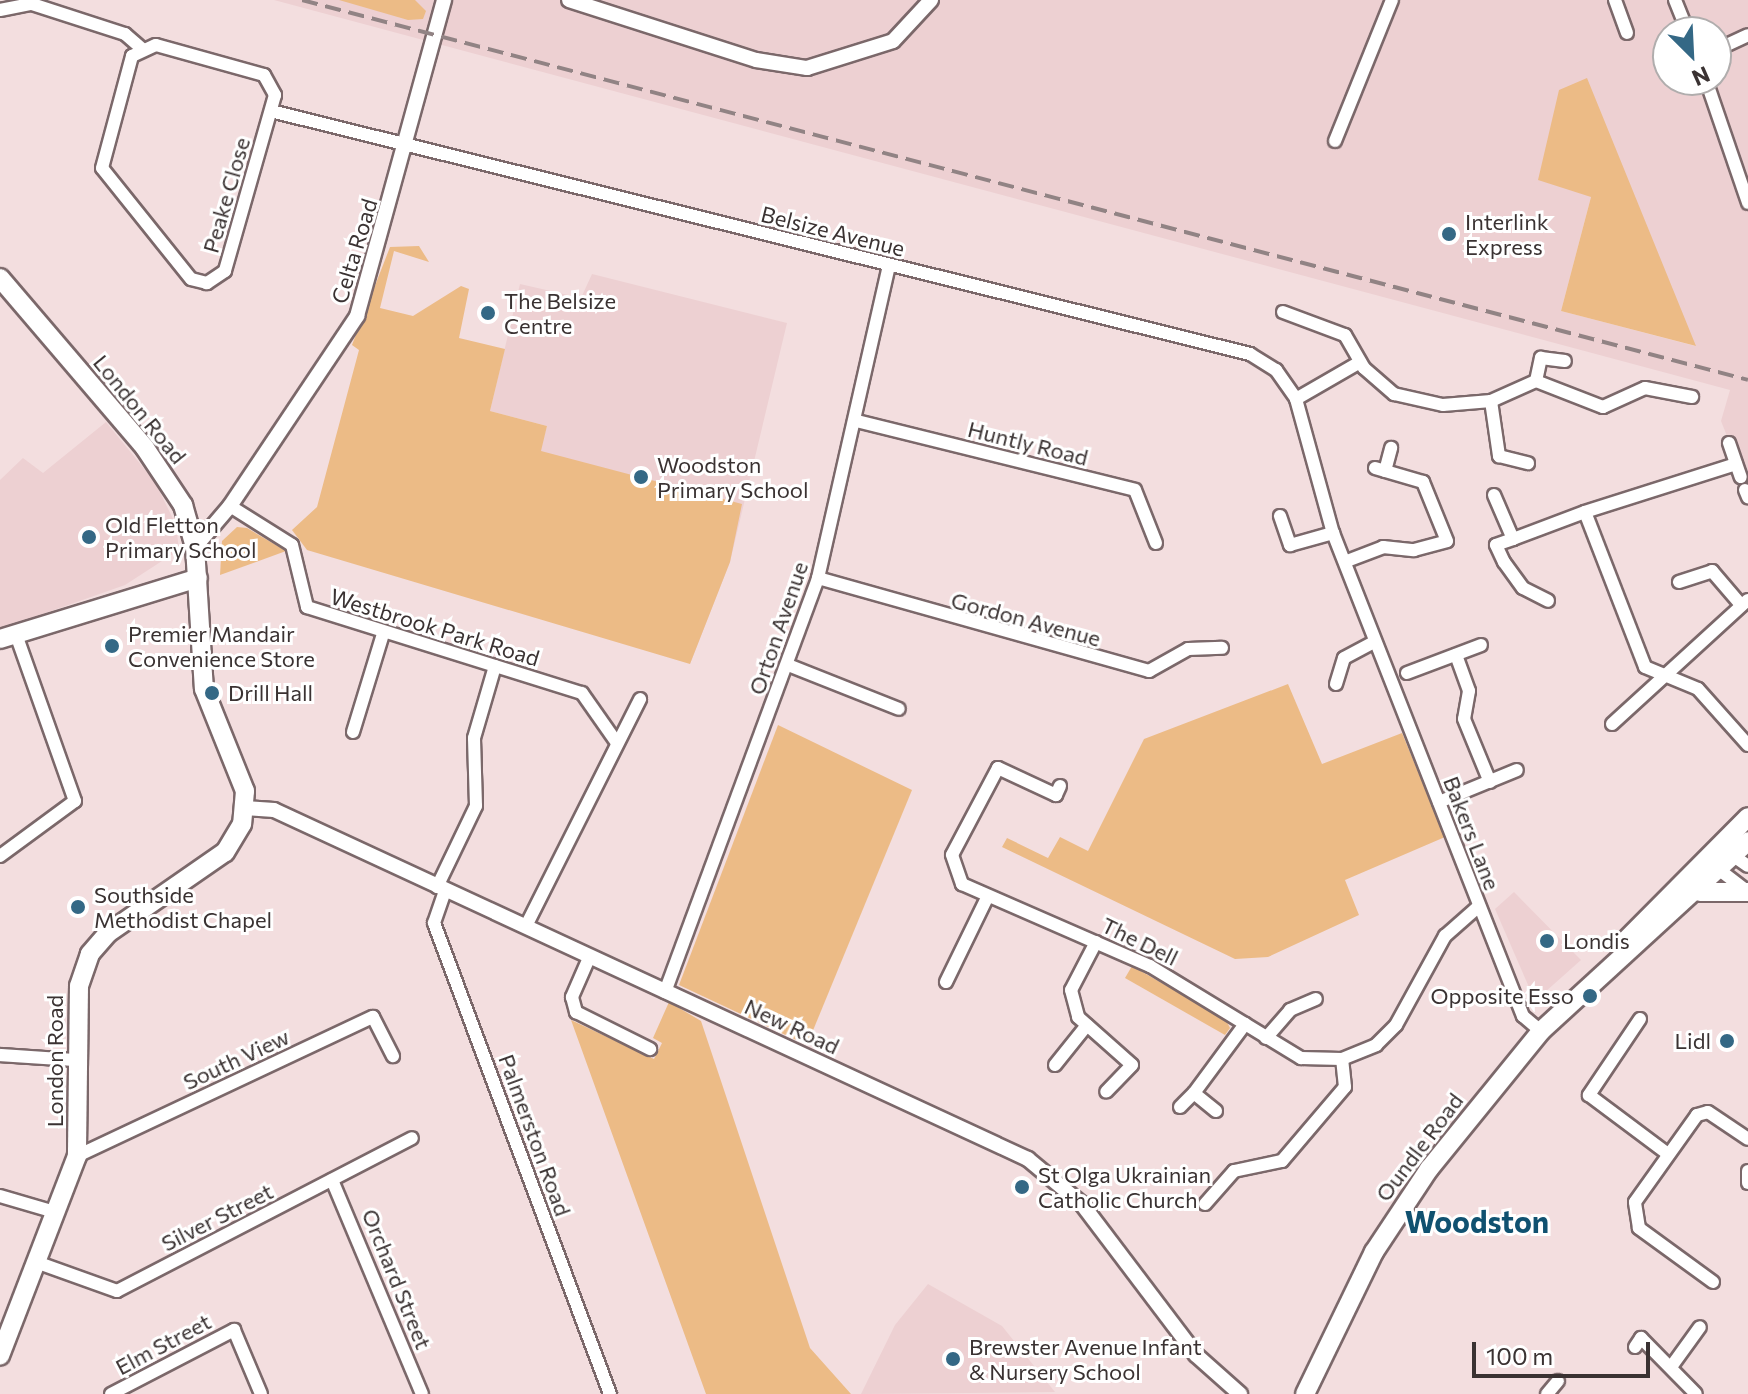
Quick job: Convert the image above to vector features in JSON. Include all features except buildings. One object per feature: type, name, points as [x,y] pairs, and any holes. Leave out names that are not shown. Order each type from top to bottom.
[{"type":"main road","name":"London Road","points":[[0,278],[145,448],[183,505],[195,547],[204,689],[241,773],[245,808],[225,852],[108,933],[90,954],[79,986],[77,1156],[0,1356]]},
{"type":"main road","points":[[8,637],[198,578]]},
{"type":"main road","name":"Oundle Road","points":[[1305,1394],[1399,1210],[1541,1031],[1613,958],[1720,871],[1748,817]]},
{"type":"main road","name":"Oundle Road","points":[[1613,958],[1641,918],[1748,841]]},
{"type":"main road","points":[[1691,896],[1712,887],[1748,892]]},
{"type":"street","name":"Celta Road","points":[[195,547],[230,506],[357,316],[408,145],[444,0]]},
{"type":"street","name":"Celta Road","points":[[442,18],[458,0]]},
{"type":"street","points":[[569,0],[756,60],[807,68],[893,41],[931,0]]},
{"type":"street","points":[[1335,141],[1392,0]]},
{"type":"street","points":[[1615,0],[1627,33]]},
{"type":"street","points":[[0,10],[36,6]]},
{"type":"street","name":"Peake Close","points":[[36,6],[125,34],[141,48]]},
{"type":"street","name":"Peake Close","points":[[156,45],[264,75],[275,95],[225,271],[207,283],[191,279],[102,168],[132,56],[141,48],[156,45]]},
{"type":"street","points":[[1711,96],[1748,203]]},
{"type":"street","points":[[271,111],[408,145]]},
{"type":"street","name":"Belsize Avenue","points":[[408,145],[1250,354]]},
{"type":"street","name":"Orton Avenue","points":[[665,992],[818,578],[857,421],[889,265]]},
{"type":"street","points":[[1283,312],[1345,335],[1360,362],[1394,394],[1443,405],[1491,401],[1536,381],[1603,407],[1645,388],[1692,397]]},
{"type":"street","name":"Bakers Lane","points":[[1250,354],[1276,370],[1296,399],[1333,533],[1347,561],[1374,642],[1523,1016],[1541,1031]]},
{"type":"street","points":[[1536,381],[1541,358],[1565,361]]},
{"type":"street","points":[[1296,399],[1360,362]]},
{"type":"street","points":[[1491,401],[1499,456],[1528,463]]},
{"type":"street","name":"Huntly Road","points":[[857,421],[1135,490],[1156,543]]},
{"type":"street","points":[[1548,601],[1523,588],[1496,545],[1585,512],[1739,470],[1729,443]]},
{"type":"street","points":[[1347,561],[1396,544],[1414,550],[1449,546],[1423,482],[1380,469],[1391,448]]},
{"type":"street","points":[[1494,495],[1513,539]]},
{"type":"street","name":"Westbrook Park Road","points":[[230,506],[292,545],[307,607],[383,634],[582,693],[617,743]]},
{"type":"street","points":[[1585,512],[1641,659],[1655,673],[1668,673],[1698,689],[1748,745]]},
{"type":"street","points":[[1280,516],[1290,545],[1333,533]]},
{"type":"street","points":[[1612,724],[1745,602],[1712,571],[1679,582]]},
{"type":"street","name":"Gordon Avenue","points":[[818,578],[1149,671],[1188,649],[1222,648]]},
{"type":"street","points":[[353,732],[383,634]]},
{"type":"street","points":[[0,856],[75,801],[8,637]]},
{"type":"street","points":[[1336,684],[1344,658],[1374,642]]},
{"type":"street","points":[[1407,673],[1481,645]]},
{"type":"street","points":[[1456,655],[1469,691],[1464,719],[1490,782]]},
{"type":"street","points":[[788,665],[899,709]]},
{"type":"street","name":"Palmerston Road","points":[[495,666],[474,738],[476,806],[441,889],[434,923],[610,1394]]},
{"type":"street","points":[[526,926],[640,699]]},
{"type":"street","name":"The Dell","points":[[1060,786],[1056,795],[998,768],[952,855],[962,884],[986,900],[1096,942],[1301,1058],[1342,1059],[1376,1045],[1396,1025],[1445,936],[1479,906]]},
{"type":"street","points":[[1439,802],[1517,770]]},
{"type":"street","name":"New Road","points":[[245,808],[274,810],[1048,1171],[1111,1240],[1196,1355],[1240,1394]]},
{"type":"street","points":[[1720,871],[1748,892]]},
{"type":"street","points":[[946,982],[986,900]]},
{"type":"street","points":[[1096,942],[1071,990],[1087,1025],[1132,1065],[1106,1092]]},
{"type":"street","points":[[589,958],[572,997],[576,1012],[650,1049]]},
{"type":"street","points":[[1266,1038],[1290,1010],[1316,999]]},
{"type":"street","name":"South View","points":[[77,1156],[373,1017],[393,1056]]},
{"type":"street","points":[[1640,1019],[1589,1095],[1668,1154]]},
{"type":"street","points":[[1180,1107],[1245,1024]]},
{"type":"street","points":[[1055,1065],[1087,1025]]},
{"type":"street","points":[[0,1055],[76,1060]]},
{"type":"street","points":[[1205,1204],[1234,1171],[1282,1161],[1345,1087],[1342,1059]]},
{"type":"street","points":[[1194,1093],[1216,1111]]},
{"type":"street","points":[[1713,1282],[1636,1223],[1635,1202],[1697,1115],[1708,1112],[1748,1139]]},
{"type":"street","name":"Silver Street","points":[[36,1262],[117,1291],[412,1138]]},
{"type":"street","points":[[1748,1171],[1748,1183]]},
{"type":"street","name":"Orchard Street","points":[[332,1180],[422,1394]]},
{"type":"street","points":[[0,1196],[55,1212]]},
{"type":"street","points":[[1671,1367],[1700,1327]]},
{"type":"street","name":"Elm Street","points":[[111,1394],[234,1330],[261,1394]]},
{"type":"street","points":[[1635,1347],[1641,1338],[1696,1394]]},
{"type":"street","points":[[1547,1394],[1558,1381]]},
{"type":"shaded area","points":[[274,0],[1748,0],[1748,489],[1721,421],[1730,390]],"holes":[[[1591,197],[1695,346],[1561,311]]]},
{"type":"shaded area","points":[[339,0],[415,0],[426,11],[423,19],[408,20]]},
{"type":"shaded area","points":[[1587,78],[1696,346],[1561,311],[1591,197],[1538,180],[1559,90]]},
{"type":"shaded area","points":[[419,246],[429,262],[394,251],[380,308],[413,316],[461,286],[469,289],[459,338],[505,349],[490,411],[547,426],[541,451],[742,504],[730,562],[690,664],[307,550],[292,530],[317,507],[359,350],[352,345],[390,247]]},
{"type":"shaded area","name":"Woodston Primary School","points":[[592,274],[787,323],[730,562],[690,664],[540,451],[547,426],[490,411],[520,284],[581,298]]},
{"type":"shaded area","name":"Old Fletton Primary School","points":[[106,422],[155,482],[176,525],[179,550],[125,585],[0,629],[0,480],[23,458],[43,473]]},
{"type":"shaded area","points":[[237,527],[247,528],[286,551],[220,575],[222,541]]},
{"type":"shaded area","points":[[1288,684],[1322,764],[1402,733],[1445,837],[1345,880],[1359,915],[1268,957],[1235,959],[1002,847],[1007,838],[1048,858],[1060,837],[1088,851],[1144,739]]},
{"type":"shaded area","points":[[778,725],[912,790],[807,1045],[679,985]]},
{"type":"shaded area","points":[[1514,892],[1581,960],[1535,1001],[1495,909]]},
{"type":"shaded area","points":[[1132,966],[1226,1020],[1230,1028],[1225,1035],[1125,978]]},
{"type":"shaded area","points":[[669,1002],[701,1021],[810,1348],[851,1394],[706,1394],[571,1020],[654,1059],[662,1043],[653,1038]]},
{"type":"shaded area","name":"Brewster Avenue Infant & Nursery School","points":[[928,1284],[1002,1326],[1055,1392],[861,1394],[895,1325]]},
{"type":"railway","points":[[302,0],[1748,380]]},
{"type":"place","name":"Interlink Express","points":[[1449,234]]},
{"type":"place","name":"The Belsize Centre","points":[[488,313]]},
{"type":"place","name":"Woodston Primary School","points":[[641,477]]},
{"type":"place","name":"Old Fletton Primary School","points":[[89,537]]},
{"type":"place","name":"Premier Mandair Convenience Store","points":[[112,646]]},
{"type":"place","name":"Drill Hall","points":[[212,693]]},
{"type":"place","name":"Southside Methodist Chapel","points":[[78,907]]},
{"type":"place","name":"Londis","points":[[1547,941]]},
{"type":"place","name":"Opposite Esso","points":[[1590,996]]},
{"type":"place","name":"Lidl","points":[[1727,1041]]},
{"type":"place","name":"St Olga Ukrainian Catholic Church","points":[[1022,1187]]},
{"type":"place","name":"Brewster Avenue Infant & Nursery School","points":[[953,1359]]},
{"type":"district","name":"Woodston","points":[[1477,1221]]}]
